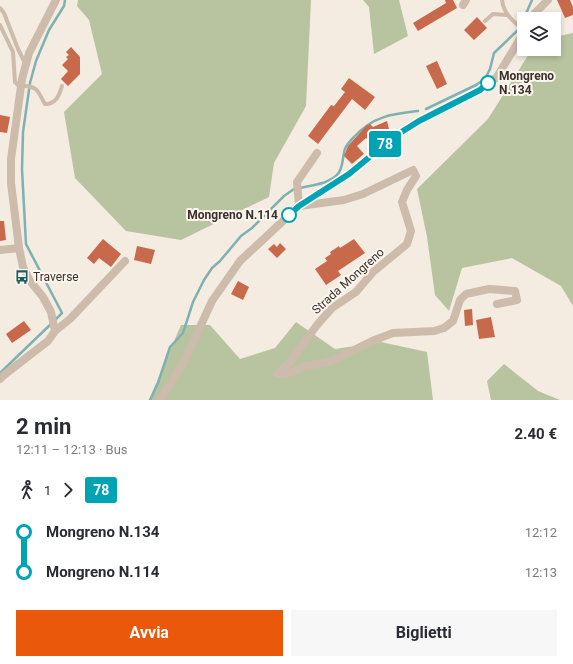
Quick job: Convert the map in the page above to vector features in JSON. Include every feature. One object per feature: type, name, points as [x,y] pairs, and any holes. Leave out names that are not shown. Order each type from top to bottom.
[{"type":"street","points":[[55,329],[51,312],[43,297],[30,281],[23,267],[19,248],[11,183],[11,159],[22,86],[29,53],[56,0]]},
{"type":"street","points":[[537,12],[548,0]]},
{"type":"street","points":[[160,400],[183,364],[212,301],[240,261],[299,206],[349,174],[395,136],[419,121],[480,90],[497,76],[517,43]]},
{"type":"street","points":[[299,206],[297,182],[317,153]]},
{"type":"street","name":"Strada Mongreno","points":[[299,206],[344,200],[363,194],[413,170],[416,176],[407,190],[402,202],[411,231],[407,244],[374,272],[356,292],[332,308],[317,325],[290,362],[277,374],[286,374],[304,367],[332,361],[372,341],[393,333],[434,331],[444,328],[453,321],[460,300],[466,294],[489,289],[515,291],[517,300],[497,304]]},
{"type":"street","points":[[0,250],[19,248]]},
{"type":"street","points":[[0,379],[48,341],[55,329],[70,319],[125,260]]},
{"type":"lane","points":[[502,0],[507,15],[517,24]]},
{"type":"lane","points":[[0,8],[4,13],[26,65]]},
{"type":"lane","points":[[485,21],[493,14],[507,15]]},
{"type":"lane","points":[[0,25],[13,52],[15,82],[22,86],[33,87],[38,90],[45,104],[50,104],[59,96],[62,86]]},
{"type":"green space","points":[[78,0],[311,0],[306,106],[274,163],[269,197],[181,240],[126,231],[75,178],[64,112],[102,74],[89,20],[77,6]]},
{"type":"green space","points":[[363,0],[399,0],[408,36],[374,54],[369,7]]},
{"type":"green space","points":[[573,33],[573,306],[561,286],[512,258],[462,268],[449,311],[435,295],[427,237],[417,189],[488,119],[528,56],[561,56],[561,36]]},
{"type":"green space","points":[[296,322],[335,349],[381,342],[427,352],[433,400],[149,400],[181,325],[210,325],[240,359],[275,348]]},
{"type":"green space","points":[[504,364],[538,391],[560,400],[491,400],[487,381]]},
{"type":"building","points":[[445,0],[453,0],[457,8],[418,31],[413,23],[446,3]]},
{"type":"building","points":[[557,0],[570,0],[573,7],[573,15],[565,18]]},
{"type":"building","points":[[477,17],[487,28],[474,40],[464,30]]},
{"type":"building","points":[[71,47],[80,57],[80,74],[68,86],[61,79],[68,71],[62,65],[68,59],[66,57],[69,55],[66,52]]},
{"type":"building","points":[[437,61],[447,84],[437,89],[426,66]]},
{"type":"building","points":[[349,78],[375,97],[365,110],[352,99],[318,144],[308,136],[331,105],[334,106],[345,92],[341,89]]},
{"type":"building","points":[[0,115],[10,117],[7,133],[0,132]]},
{"type":"building","points":[[387,121],[389,129],[392,132],[373,147],[366,138],[357,146],[364,154],[352,164],[344,156],[348,146],[366,126],[370,124],[373,127]]},
{"type":"building","points":[[0,221],[4,221],[6,240],[0,241]]},
{"type":"building","points":[[103,239],[121,254],[111,267],[99,258],[94,264],[87,258]]},
{"type":"building","points":[[354,239],[365,253],[338,271],[341,275],[326,285],[315,269],[327,261],[325,258],[331,254],[330,252],[339,246],[340,248]]},
{"type":"building","points":[[280,243],[286,249],[277,258],[268,249],[274,244],[277,247]]},
{"type":"building","points":[[137,246],[155,250],[151,264],[134,260]]},
{"type":"building","points":[[238,281],[249,287],[243,300],[231,294]]},
{"type":"building","points":[[472,309],[473,325],[465,326],[464,310]]},
{"type":"building","points":[[491,317],[495,337],[479,339],[476,320]]},
{"type":"building","points":[[24,321],[31,330],[12,343],[6,334]]},
{"type":"waterway","points":[[55,320],[62,313],[26,244],[22,169],[23,132],[30,83],[36,61],[49,30],[64,6],[65,0]]},
{"type":"waterway","points":[[527,12],[532,0]]},
{"type":"waterway","points":[[426,109],[476,85],[485,79],[490,69],[494,53],[517,31]]},
{"type":"waterway","points":[[300,188],[325,182],[337,175],[341,169],[344,152],[347,145],[368,124],[383,117],[418,111]]},
{"type":"waterway","points":[[150,400],[158,383],[170,347],[183,333],[193,302],[212,268],[220,261],[241,236],[252,228],[284,196],[294,189]]},
{"type":"waterway","points":[[0,373],[52,323]]},
{"type":"bus line","name":"78","points":[[289,215],[299,206],[349,174],[395,136],[419,121],[480,90],[488,83]]},
{"type":"place","name":"Mongreno N.134","points":[[488,83]]},
{"type":"place","name":"Mongreno N.114","points":[[289,215]]},
{"type":"place","name":"Traverse","points":[[22,277]]}]
